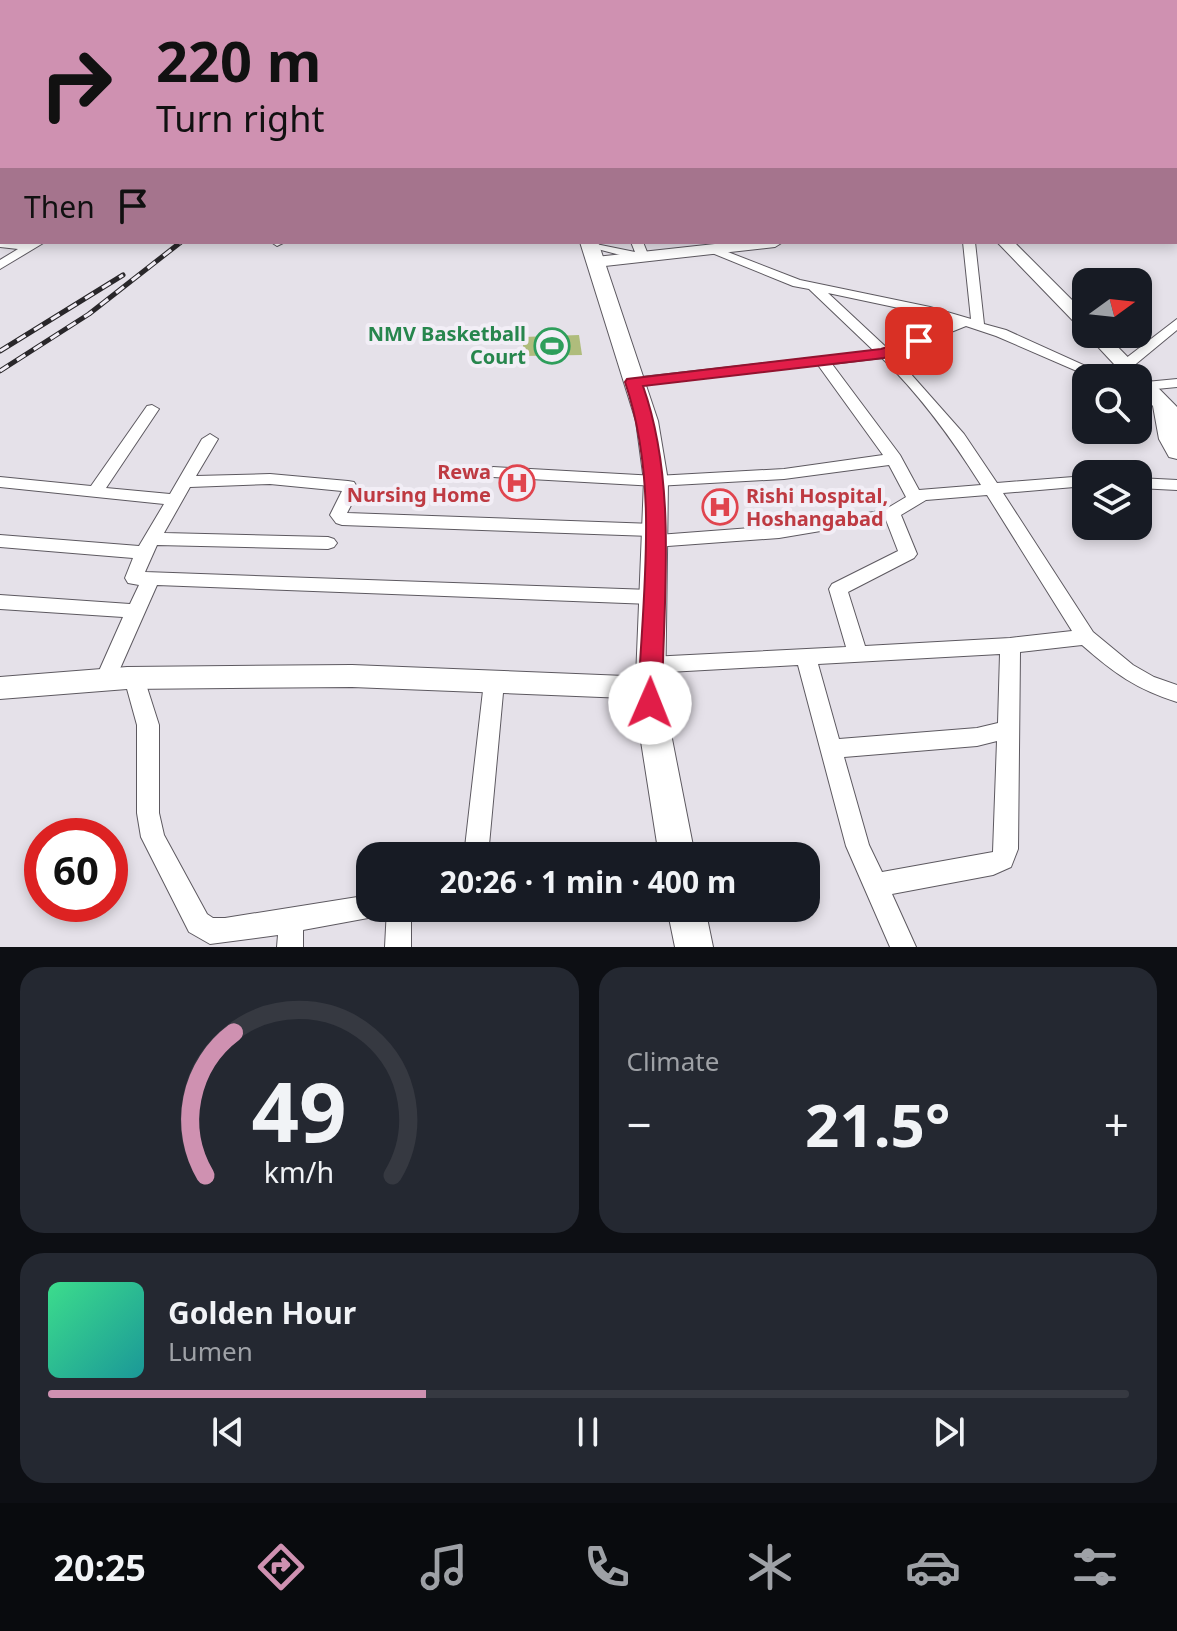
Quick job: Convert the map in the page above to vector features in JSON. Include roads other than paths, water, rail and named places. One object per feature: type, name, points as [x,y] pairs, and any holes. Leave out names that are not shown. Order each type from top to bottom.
[{"type":"main road","points":[[591,249],[647,421],[656,481],[650,703],[675,842]]},
{"type":"main road","points":[[689,922],[694,947]]},
{"type":"street","points":[[0,244],[35,244]]},
{"type":"street","points":[[0,265],[35,244]]},
{"type":"street","points":[[591,249],[711,249],[757,244]]},
{"type":"street","points":[[969,244],[972,324]]},
{"type":"street","points":[[1007,244],[1072,310]]},
{"type":"street","points":[[711,249],[814,287],[930,311],[972,324],[1072,365]]},
{"type":"street","points":[[814,287],[905,373],[959,437],[1086,637],[1126,671],[1177,694]]},
{"type":"street","points":[[1127,364],[1177,323]]},
{"type":"street","points":[[633,382],[884,354],[972,324]]},
{"type":"street","points":[[1109,348],[1125,364]]},
{"type":"street","points":[[823,362],[894,459],[914,497]]},
{"type":"street","points":[[1152,387],[1177,383]]},
{"type":"street","points":[[1152,397],[1170,412],[1170,439],[1177,452]]},
{"type":"street","points":[[95,492],[152,409]]},
{"type":"street","points":[[210,439],[133,575],[138,579],[651,597]]},
{"type":"street","points":[[493,472],[656,481],[784,474],[894,459]]},
{"type":"street","points":[[185,482],[270,479],[348,486],[351,490],[338,515],[342,519],[654,536],[779,532],[892,513],[914,497],[1072,482]]},
{"type":"street","points":[[0,482],[175,500]]},
{"type":"street","points":[[1152,484],[1177,485]]},
{"type":"street","points":[[858,654],[838,589],[908,554],[892,513]]},
{"type":"street","points":[[0,541],[148,546],[328,543]]},
{"type":"street","points":[[105,680],[151,580]]},
{"type":"street","points":[[0,602],[135,611]]},
{"type":"street","points":[[0,688],[134,678],[352,676],[494,682],[650,676],[806,657],[1010,646],[1086,637]]},
{"type":"street","points":[[875,885],[993,864],[1003,859],[1006,849],[1010,646]]},
{"type":"street","points":[[806,657],[855,836],[903,947]]},
{"type":"street","points":[[134,678],[148,725],[148,813],[153,837],[198,923],[210,931],[225,931],[356,909]]},
{"type":"street","points":[[477,842],[494,682]]},
{"type":"street","points":[[831,749],[977,737],[1008,730]]},
{"type":"street","points":[[290,947],[291,920]]},
{"type":"street","points":[[398,947],[399,922]]},
{"type":"railway","points":[[0,371],[89,314],[178,244]]},
{"type":"railway","points":[[0,351],[123,275]]},
{"type":"place","name":"NMV Basketball Court","points":[[552,346]]},
{"type":"place","name":"Rewa Nursing Home","points":[[517,483]]},
{"type":"place","name":"Rishi Hospital, Hoshangabad","points":[[720,507]]}]
